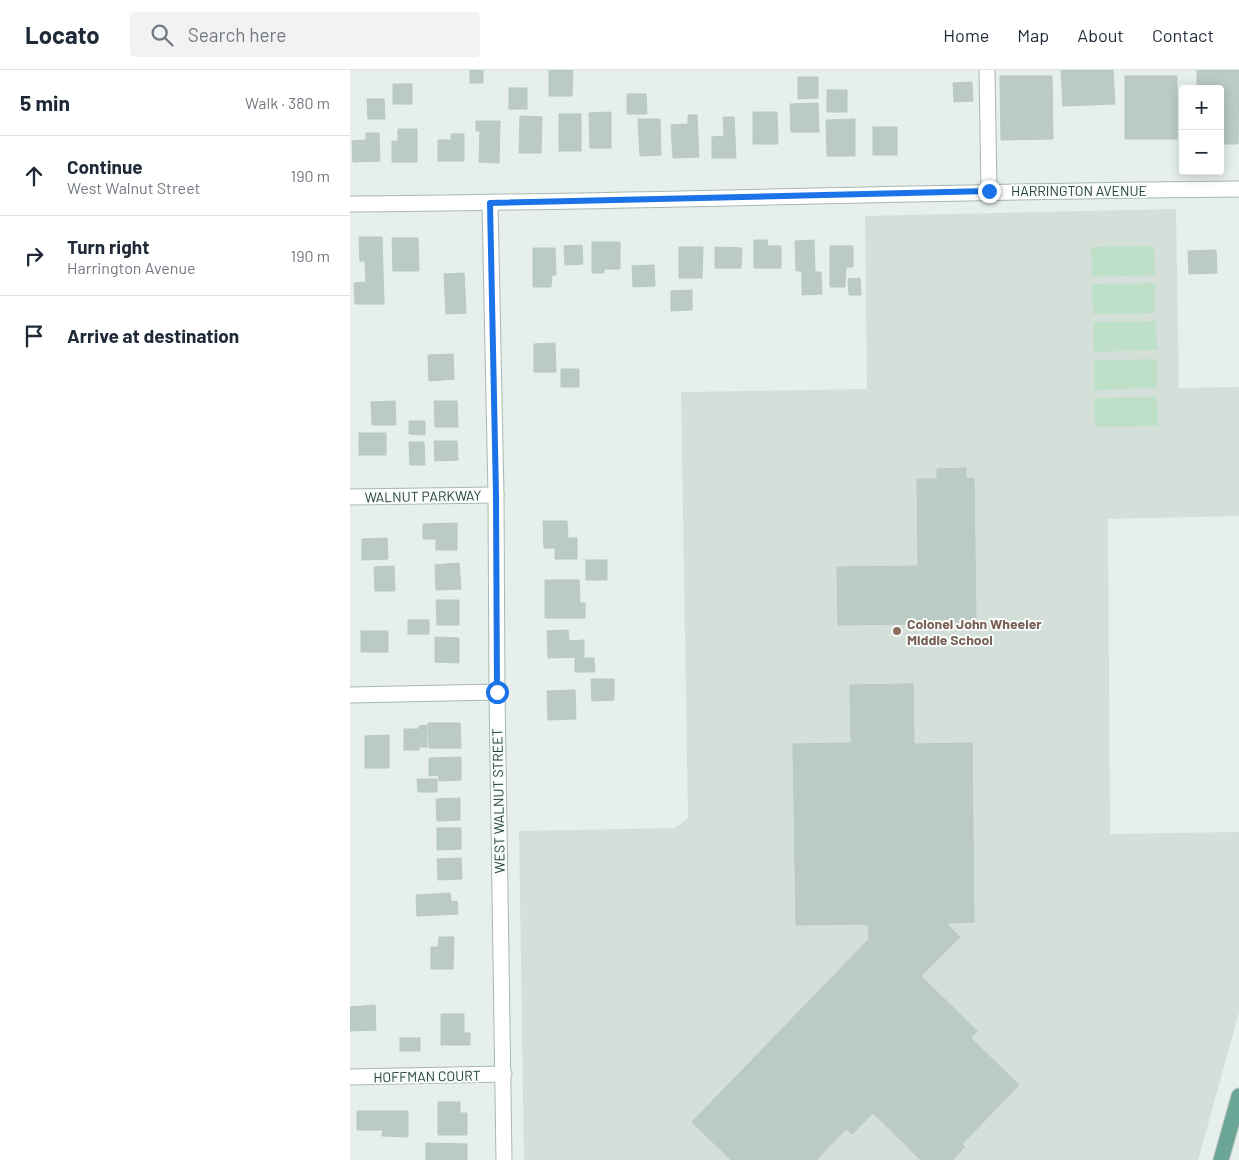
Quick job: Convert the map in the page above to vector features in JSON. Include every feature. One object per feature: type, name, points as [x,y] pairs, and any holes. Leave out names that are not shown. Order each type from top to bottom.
[{"type":"main road","points":[[1221,1160],[1239,1096]]},
{"type":"street","points":[[987,70],[989,191]]},
{"type":"street","name":"HARRINGTON AVENUE","points":[[350,204],[490,203],[989,191],[1239,189]]},
{"type":"street","name":"WEST WALNUT STREET","points":[[490,203],[496,495],[504,1160]]},
{"type":"street","name":"WALNUT PARKWAY","points":[[350,497],[496,495]]},
{"type":"street","points":[[350,695],[497,692]]},
{"type":"street","name":"HOFFMAN COURT","points":[[350,1077],[504,1074]]},
{"type":"shaded area","name":"Colonel John Wheeler Middle School","points":[[1176,209],[1179,388],[1239,387],[1239,516],[1108,519],[1110,834],[1239,832],[1239,1013],[1198,1160],[524,1160],[519,831],[675,828],[688,818],[681,392],[867,389],[865,216]]},
{"type":"green space","points":[[1154,246],[1155,275],[1092,277],[1091,247]]},
{"type":"green space","points":[[1155,283],[1155,313],[1093,314],[1092,284]]},
{"type":"green space","points":[[1156,321],[1157,350],[1094,352],[1093,322]]},
{"type":"green space","points":[[1157,359],[1157,388],[1094,390],[1094,360]]},
{"type":"green space","points":[[1157,397],[1158,426],[1095,427],[1094,398]]},
{"type":"building","points":[[470,70],[483,70],[483,83],[470,83]]},
{"type":"building","points":[[549,70],[573,70],[572,96],[549,96]]},
{"type":"building","points":[[1061,70],[1113,70],[1115,104],[1063,106]]},
{"type":"building","points":[[1197,70],[1239,70],[1238,144],[1224,144],[1224,85],[1197,85]]},
{"type":"building","points":[[1000,76],[1052,76],[1053,139],[1001,140]]},
{"type":"building","points":[[1125,76],[1177,76],[1177,139],[1125,139]]},
{"type":"building","points":[[798,77],[818,77],[818,98],[798,99]]},
{"type":"building","points":[[972,82],[973,101],[954,102],[953,83]]},
{"type":"building","points":[[393,84],[412,84],[412,104],[393,104]]},
{"type":"building","points":[[509,88],[527,88],[527,109],[509,109]]},
{"type":"building","points":[[827,90],[847,90],[847,112],[827,112]]},
{"type":"building","points":[[627,94],[646,94],[647,114],[627,114]]},
{"type":"building","points":[[367,99],[384,99],[385,119],[368,119]]},
{"type":"building","points":[[818,103],[819,132],[791,132],[790,104]]},
{"type":"building","points":[[611,112],[611,148],[590,148],[589,113]]},
{"type":"building","points":[[753,112],[777,112],[778,144],[753,144]]},
{"type":"building","points":[[559,114],[581,114],[581,151],[559,151]]},
{"type":"building","points":[[688,115],[697,115],[699,157],[673,158],[671,125],[688,124]]},
{"type":"building","points":[[520,116],[542,117],[541,153],[519,153]]},
{"type":"building","points":[[723,117],[734,117],[736,158],[712,158],[712,137],[724,136]]},
{"type":"building","points":[[638,119],[660,119],[661,155],[640,156]]},
{"type":"building","points":[[855,119],[855,156],[827,156],[826,120]]},
{"type":"building","points":[[476,121],[500,121],[499,163],[479,162],[480,131],[476,131]]},
{"type":"building","points":[[873,127],[897,127],[897,155],[873,155]]},
{"type":"building","points":[[398,129],[417,129],[417,162],[392,162],[392,141],[398,141]]},
{"type":"building","points":[[366,133],[379,133],[380,161],[353,162],[352,141],[366,140]]},
{"type":"building","points":[[451,134],[464,134],[464,161],[438,161],[438,140],[451,140]]},
{"type":"building","points":[[359,237],[382,237],[384,304],[355,304],[354,283],[366,282],[365,261],[360,261]]},
{"type":"building","points":[[392,238],[418,238],[419,271],[393,271]]},
{"type":"building","points":[[754,240],[767,240],[768,246],[781,246],[781,268],[754,268]]},
{"type":"building","points":[[814,240],[815,272],[821,272],[822,294],[802,295],[802,271],[796,271],[795,241]]},
{"type":"building","points":[[592,242],[620,242],[620,269],[604,269],[604,273],[592,273]]},
{"type":"building","points":[[582,245],[583,264],[565,265],[564,246]]},
{"type":"building","points":[[830,246],[853,246],[853,267],[846,267],[845,287],[830,287]]},
{"type":"building","points":[[679,247],[703,247],[702,278],[679,278]]},
{"type":"building","points":[[715,247],[742,248],[741,268],[715,268]]},
{"type":"building","points":[[533,248],[555,248],[556,275],[552,275],[551,287],[533,287]]},
{"type":"building","points":[[1216,250],[1217,273],[1189,274],[1188,251]]},
{"type":"building","points":[[654,265],[655,286],[633,287],[632,266]]},
{"type":"building","points":[[464,273],[466,313],[446,314],[444,274]]},
{"type":"building","points":[[860,278],[861,295],[849,295],[848,279]]},
{"type":"building","points":[[692,290],[692,310],[671,311],[671,291]]},
{"type":"building","points":[[555,343],[556,372],[534,372],[534,344]]},
{"type":"building","points":[[453,354],[454,379],[429,381],[428,355]]},
{"type":"building","points":[[561,369],[579,369],[579,387],[561,387]]},
{"type":"building","points":[[395,401],[396,425],[372,425],[371,402]]},
{"type":"building","points":[[434,401],[457,401],[458,427],[435,427]]},
{"type":"building","points":[[409,421],[425,421],[425,435],[409,434]]},
{"type":"building","points":[[359,433],[386,433],[386,455],[359,455]]},
{"type":"building","points":[[434,441],[457,441],[458,460],[435,461]]},
{"type":"building","points":[[409,442],[424,442],[425,465],[410,465]]},
{"type":"building","points":[[966,468],[966,479],[974,478],[976,623],[838,625],[837,567],[918,566],[917,479],[937,479],[937,469]]},
{"type":"building","points":[[543,521],[567,521],[568,538],[577,538],[577,559],[555,559],[555,548],[544,548]]},
{"type":"building","points":[[457,523],[457,550],[436,550],[436,539],[423,539],[423,524]]},
{"type":"building","points":[[387,538],[388,559],[362,560],[362,539]]},
{"type":"building","points":[[586,560],[607,560],[607,580],[586,580]]},
{"type":"building","points":[[459,563],[461,589],[436,590],[435,565]]},
{"type":"building","points":[[394,566],[395,591],[375,591],[374,567]]},
{"type":"building","points":[[545,580],[579,580],[580,603],[585,603],[585,618],[545,618]]},
{"type":"building","points":[[436,600],[459,600],[459,625],[437,625]]},
{"type":"building","points":[[408,620],[429,620],[429,634],[408,634]]},
{"type":"building","points":[[568,630],[569,641],[584,640],[584,657],[548,658],[547,631]]},
{"type":"building","points":[[361,631],[388,631],[388,652],[361,652]]},
{"type":"building","points":[[435,637],[459,638],[459,663],[435,662]]},
{"type":"building","points":[[575,658],[594,658],[595,672],[575,672]]},
{"type":"building","points":[[591,679],[614,679],[614,700],[592,701]]},
{"type":"building","points":[[913,684],[914,744],[972,743],[974,922],[946,923],[960,937],[921,976],[977,1031],[971,1038],[1019,1085],[962,1144],[965,1147],[952,1160],[921,1160],[873,1113],[852,1134],[846,1129],[816,1160],[731,1160],[692,1122],[869,939],[868,924],[796,925],[793,744],[851,743],[850,685]]},
{"type":"building","points":[[575,690],[576,719],[548,720],[547,691]]},
{"type":"building","points":[[428,723],[460,723],[461,748],[429,748]]},
{"type":"building","points":[[427,725],[427,747],[419,747],[419,726]]},
{"type":"building","points":[[404,729],[419,729],[419,750],[404,750]]},
{"type":"building","points":[[389,735],[389,768],[365,768],[365,736]]},
{"type":"building","points":[[461,757],[461,780],[439,781],[438,775],[429,776],[429,758]]},
{"type":"building","points":[[417,779],[437,779],[437,792],[418,792]]},
{"type":"building","points":[[460,798],[460,820],[437,821],[436,799]]},
{"type":"building","points":[[437,828],[461,828],[461,849],[437,850]]},
{"type":"building","points":[[461,858],[462,879],[438,880],[437,859]]},
{"type":"building","points":[[450,893],[451,902],[457,901],[458,914],[417,916],[416,895]]},
{"type":"building","points":[[439,937],[454,937],[453,969],[431,969],[431,947],[438,947]]},
{"type":"building","points":[[375,1005],[376,1030],[350,1031],[350,1007]]},
{"type":"building","points":[[441,1014],[464,1014],[464,1033],[470,1033],[470,1045],[441,1045]]},
{"type":"building","points":[[400,1038],[420,1038],[420,1051],[400,1051]]},
{"type":"building","points":[[438,1102],[460,1102],[460,1113],[467,1113],[467,1135],[438,1135]]},
{"type":"building","points":[[357,1111],[408,1111],[408,1137],[382,1136],[383,1130],[357,1130]]},
{"type":"building","points":[[426,1143],[467,1144],[467,1160],[426,1160]]},
{"type":"place","name":"Colonel John Wheeler Middle School","points":[[897,631]]},
{"type":"route","points":[[497,692],[496,495],[490,203],[989,191]]}]
